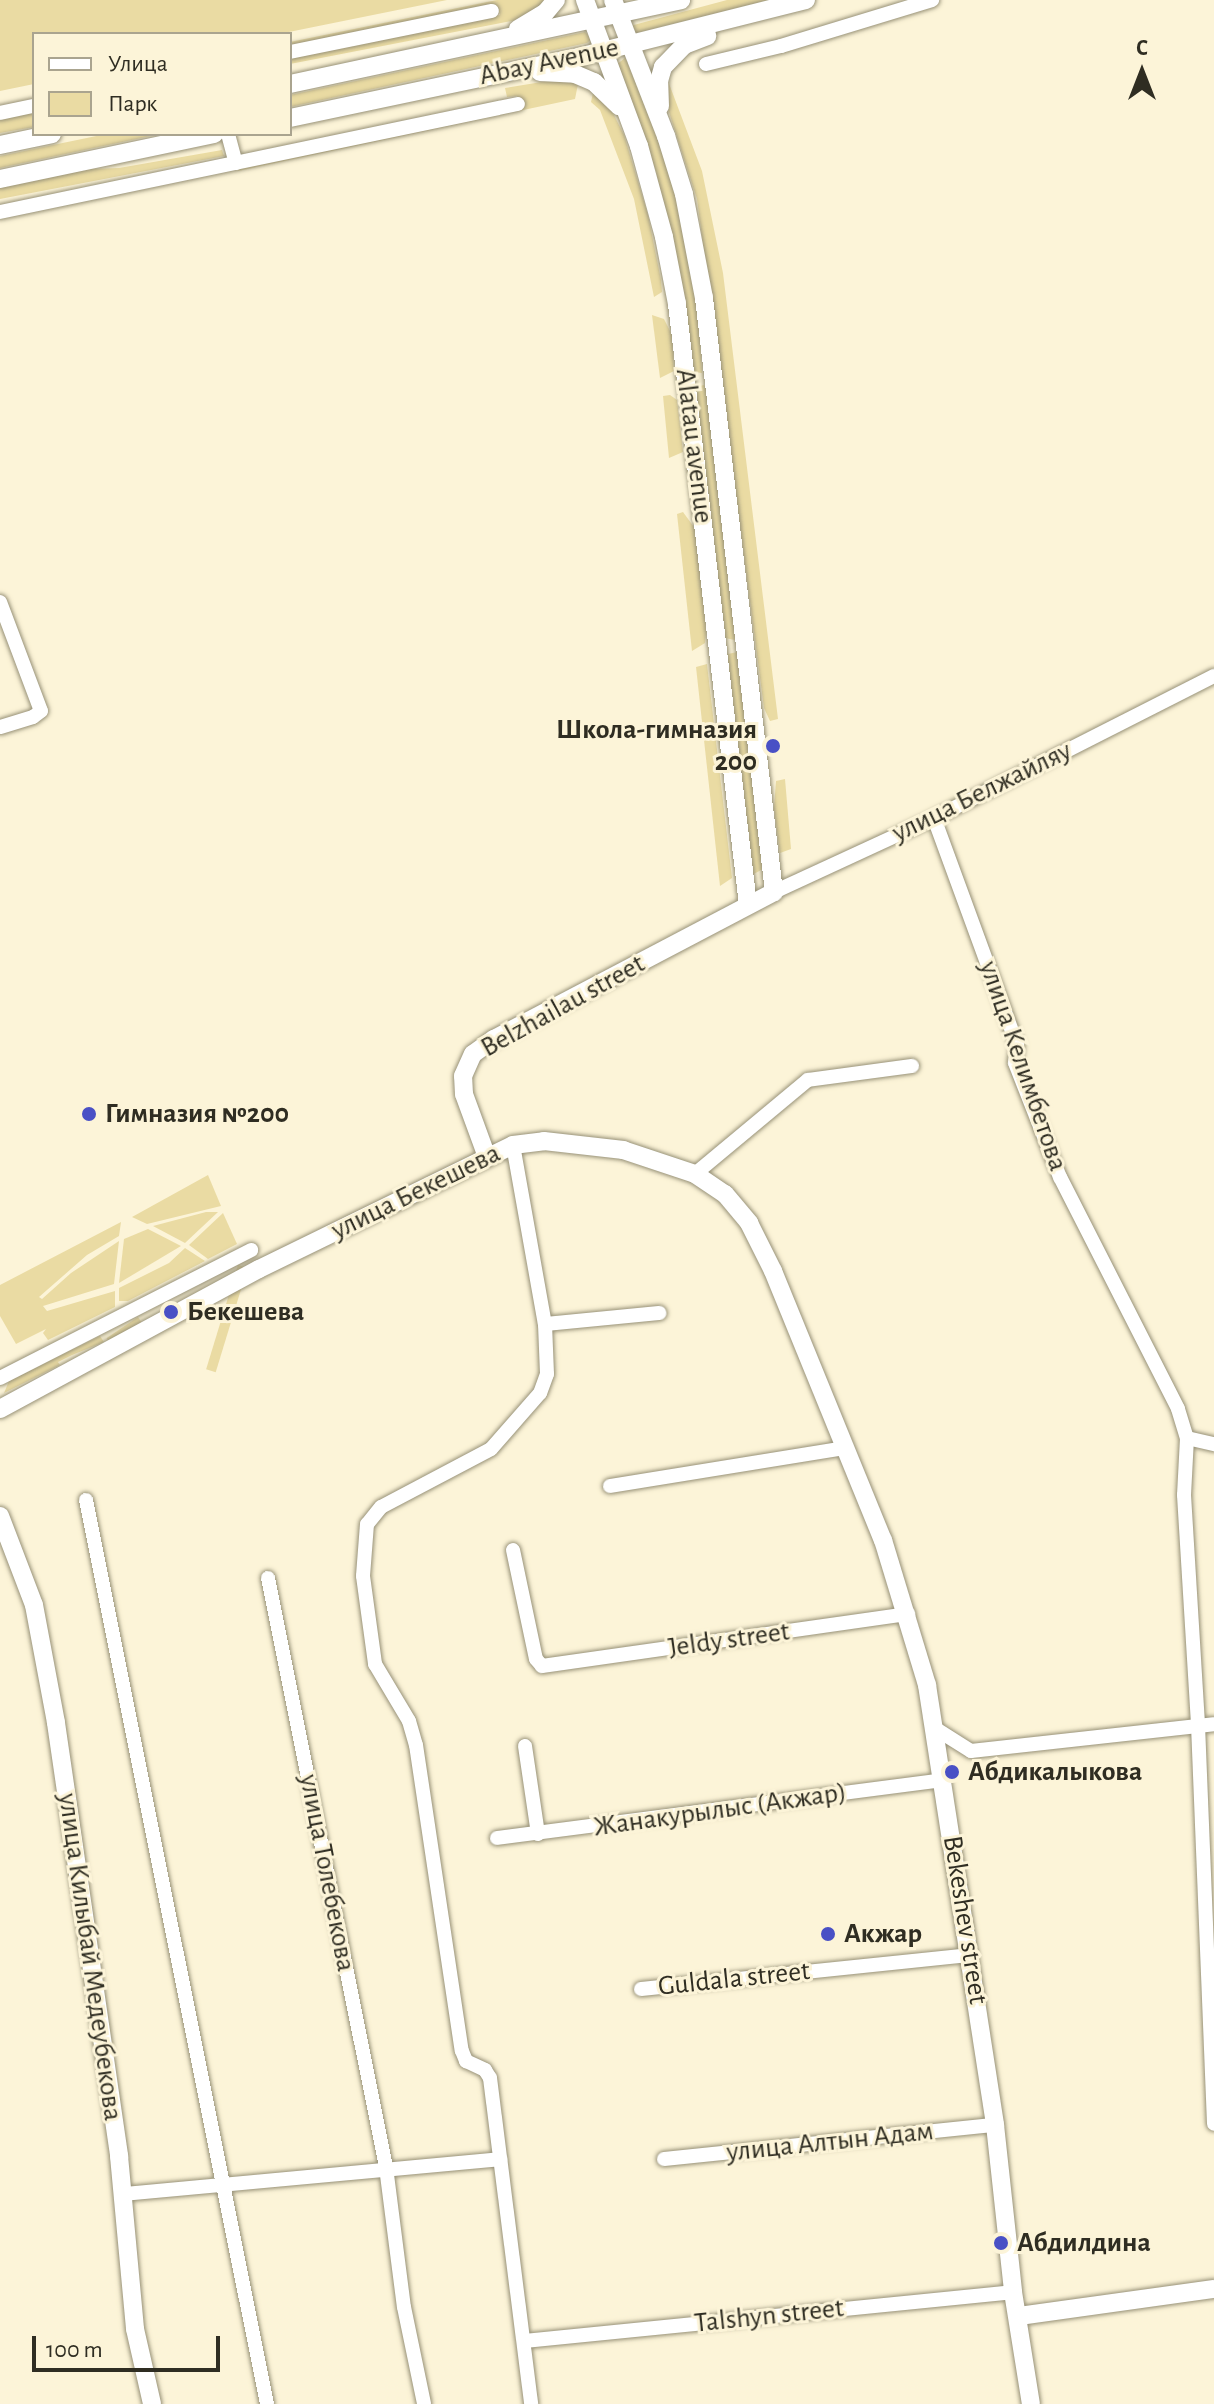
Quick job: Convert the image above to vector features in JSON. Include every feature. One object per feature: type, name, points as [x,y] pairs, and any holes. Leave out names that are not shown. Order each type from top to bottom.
[{"type":"main road","points":[[490,41],[530,24],[556,0]]},
{"type":"main road","name":"Alatau avenue","points":[[585,0],[639,146],[667,250],[719,650],[748,905]]},
{"type":"main road","name":"Abay Avenue","points":[[292,84],[592,20],[616,7],[681,0]]},
{"type":"main road","name":"Abay Avenue","points":[[292,118],[604,51],[806,0]]},
{"type":"main road","name":"Alatau avenue","points":[[616,7],[666,136],[686,206],[704,298],[774,892]]},
{"type":"main road","points":[[666,136],[659,81],[671,56],[684,45],[780,8]]},
{"type":"main road","points":[[498,74],[555,72],[594,82],[619,105],[639,146]]},
{"type":"main road","points":[[0,145],[43,136]]},
{"type":"main road","points":[[0,179],[204,136]]},
{"type":"main road","points":[[686,384],[713,377]]},
{"type":"main road","points":[[719,650],[745,644]]},
{"type":"main road","name":"улица Белжайляу","points":[[748,905],[774,892]]},
{"type":"main road","name":"Belzhailau street","points":[[487,1157],[464,1094],[463,1076],[473,1054],[494,1039],[748,905]]},
{"type":"main road","name":"улица Бекешева","points":[[0,1409],[259,1269],[513,1145],[544,1141],[623,1150],[695,1174],[725,1194],[749,1223],[773,1271],[845,1448]]},
{"type":"main road","name":"Bekeshev street","points":[[845,1448],[883,1540],[908,1614],[936,1729],[995,2125],[1013,2292],[1031,2404]]},
{"type":"main road","name":"улица Килыбай Медеубекова","points":[[0,1516],[34,1605],[41,1636],[70,1813],[124,2194],[135,2329],[152,2404]]},
{"type":"main road","points":[[1019,2316],[1214,2289]]},
{"type":"street","points":[[706,64],[781,46],[932,0]]},
{"type":"street","points":[[292,52],[492,11]]},
{"type":"street","points":[[0,212],[518,104]]},
{"type":"street","points":[[0,113],[32,106]]},
{"type":"street","points":[[229,136],[236,163]]},
{"type":"street","points":[[0,602],[41,711],[33,717],[0,727]]},
{"type":"street","name":"улица Белжайляу","points":[[774,892],[934,818],[1214,676]]},
{"type":"street","name":"улица Келимбетова","points":[[934,818],[1017,1045],[1015,1063],[1060,1177],[1178,1409],[1187,1438]]},
{"type":"street","points":[[695,1174],[794,1088],[808,1080],[912,1066]]},
{"type":"street","points":[[513,1145],[545,1324],[547,1374],[540,1393],[491,1449],[381,1507],[367,1524],[363,1576],[375,1664],[409,1721],[416,1745],[462,2051],[466,2061],[485,2070],[490,2078],[531,2404]]},
{"type":"street","points":[[0,1378],[251,1250]]},
{"type":"street","points":[[545,1324],[659,1313]]},
{"type":"street","points":[[1214,1444],[1187,1438],[1184,1495],[1198,1725],[1214,2124]]},
{"type":"street","points":[[610,1486],[845,1448]]},
{"type":"street","points":[[86,1500],[226,2184],[267,2404]]},
{"type":"street","name":"Jeldy street","points":[[513,1550],[536,1659],[542,1666],[908,1614]]},
{"type":"street","name":"улица Толебекова","points":[[268,1578],[386,2167],[404,2307],[424,2404]]},
{"type":"street","points":[[936,1729],[971,1751],[1214,1724]]},
{"type":"street","points":[[525,1746],[538,1834]]},
{"type":"street","name":"Жанакурылыс (Акжар)","points":[[497,1838],[943,1780]]},
{"type":"street","name":"Guldala street","points":[[641,1989],[971,1955]]},
{"type":"street","name":"улица Алтын Адам","points":[[664,2159],[995,2125]]},
{"type":"street","points":[[124,2194],[386,2167],[500,2159]]},
{"type":"street","name":"Talshyn street","points":[[524,2341],[1013,2292]]},
{"type":"green space","points":[[0,0],[447,0],[289,32],[32,32],[32,84],[0,91]]},
{"type":"green space","points":[[497,0],[548,0],[527,18],[292,64],[292,58],[500,15],[497,6],[292,48],[292,42]]},
{"type":"green space","points":[[727,0],[769,0],[636,33],[630,26]]},
{"type":"green space","points":[[585,32],[592,39],[587,43],[292,107],[292,95]]},
{"type":"green space","points":[[625,58],[630,62],[668,166],[684,231],[697,299],[702,373],[694,372],[656,171],[616,65]]},
{"type":"green space","points":[[560,79],[578,84],[575,99],[238,171],[236,166],[520,107],[517,96],[507,97],[505,88]]},
{"type":"green space","points":[[668,81],[702,171],[723,273],[778,719],[770,721],[764,708],[697,199],[668,109]]},
{"type":"green space","points":[[593,93],[609,105],[624,135],[648,215],[662,292],[654,297],[634,199],[600,110],[591,102]]},
{"type":"green space","points":[[32,109],[32,127],[0,133],[0,116]]},
{"type":"green space","points":[[96,136],[151,136],[0,168],[0,156]]},
{"type":"green space","points":[[222,150],[224,156],[0,199],[0,184],[65,170],[119,168]]},
{"type":"green space","points":[[652,315],[664,319],[672,335],[674,371],[660,378]]},
{"type":"green space","points":[[704,385],[708,390],[738,636],[735,640],[725,638],[694,392],[696,387]]},
{"type":"green space","points":[[670,395],[677,400],[683,452],[669,458],[663,396]]},
{"type":"green space","points":[[683,512],[699,534],[706,631],[705,643],[692,651],[677,514]]},
{"type":"green space","points":[[737,652],[763,869],[750,876],[727,658],[728,654]]},
{"type":"green space","points":[[707,664],[732,878],[720,886],[696,667]]},
{"type":"green space","points":[[785,779],[791,849],[780,853],[774,808],[776,781]]},
{"type":"green space","points":[[208,1175],[221,1206],[147,1224],[132,1217]]},
{"type":"green space","points":[[206,1212],[218,1212],[185,1243],[153,1226]]},
{"type":"green space","points":[[223,1213],[237,1244],[208,1259],[189,1245]]},
{"type":"green space","points":[[121,1222],[119,1236],[87,1255],[39,1297],[42,1299],[71,1273],[119,1241],[114,1284],[43,1306],[47,1311],[115,1291],[115,1307],[48,1340],[43,1333],[46,1329],[16,1344],[0,1316],[0,1285]]},
{"type":"green space","points":[[148,1229],[181,1246],[119,1283],[124,1239]]},
{"type":"green space","points":[[185,1248],[205,1261],[128,1301],[119,1301],[119,1288],[169,1263]]},
{"type":"green space","points":[[238,1265],[248,1268],[216,1372],[206,1369]]},
{"type":"green space","points":[[138,1317],[142,1323],[110,1344],[106,1338]]},
{"type":"green space","points":[[100,1336],[104,1342],[58,1362],[60,1365],[4,1393],[9,1381]]},
{"type":"place","name":"Школа-гимназия 200","points":[[773,746]]},
{"type":"place","name":"Гимназия №200","points":[[89,1114]]},
{"type":"place","name":"Бекешева","points":[[171,1312]]},
{"type":"place","name":"Абдикалыкова","points":[[952,1772]]},
{"type":"place","name":"Акжар","points":[[828,1934]]},
{"type":"place","name":"Абдилдина","points":[[1001,2243]]}]
